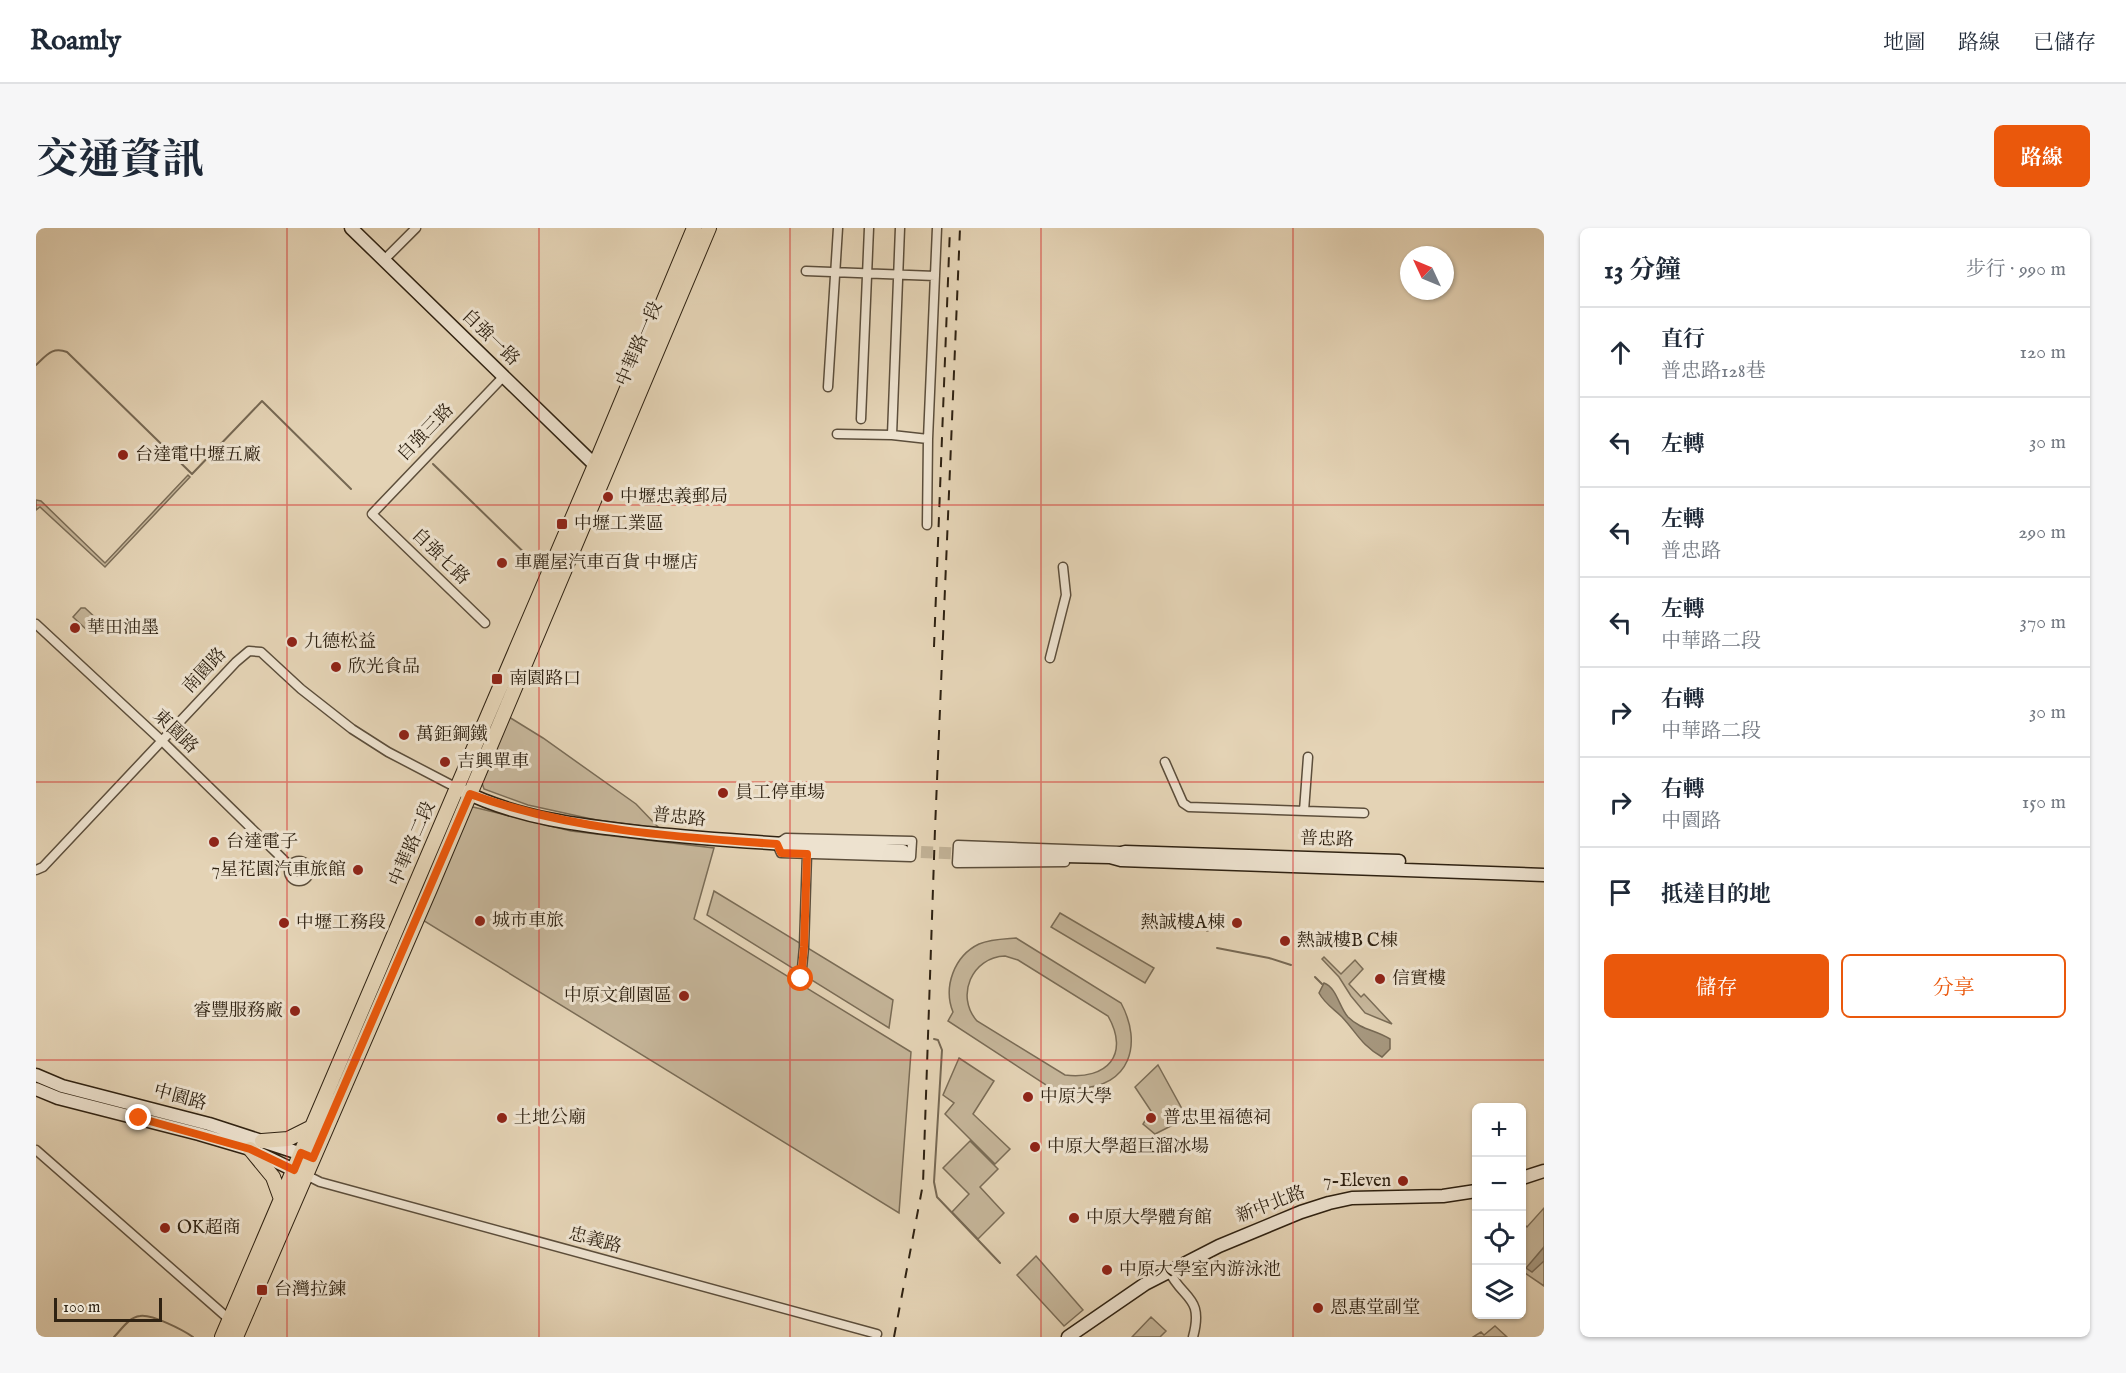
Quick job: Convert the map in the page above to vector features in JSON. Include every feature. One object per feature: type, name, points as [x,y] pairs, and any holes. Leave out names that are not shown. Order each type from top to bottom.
[{"type":"main road","name":"中華路一段","points":[[600,470],[694,228]]},
{"type":"main road","name":"中華路一段","points":[[600,470],[709,228]]},
{"type":"main road","name":"中華路二段","points":[[307,1156],[312,1127],[457,788],[600,470]]},
{"type":"main road","name":"中華路二段","points":[[236,1337],[300,1172],[470,794],[600,470]]},
{"type":"main road","points":[[262,1142],[288,1139],[312,1127]]},
{"type":"main road","points":[[250,1149],[273,1177],[281,1199]]},
{"type":"main road","name":"中華路二段","points":[[222,1337],[281,1199],[300,1172]]},
{"type":"street","name":"自強一路","points":[[351,228],[600,470]]},
{"type":"street","points":[[384,260],[416,228]]},
{"type":"street","points":[[828,387],[838,228]]},
{"type":"street","points":[[861,419],[869,228]]},
{"type":"street","points":[[892,435],[900,228]]},
{"type":"street","points":[[927,525],[927,439],[937,228]]},
{"type":"street","points":[[806,271],[935,276]]},
{"type":"street","name":"自強三路","points":[[372,514],[504,376]]},
{"type":"street","points":[[837,434],[892,435],[927,439]]},
{"type":"street","name":"自強七路","points":[[372,514],[485,623]]},
{"type":"street","points":[[1050,658],[1066,595],[1063,567]]},
{"type":"street","name":"東園路","points":[[36,624],[162,741],[290,866]]},
{"type":"street","name":"南園路","points":[[36,870],[43,867],[236,662],[249,651],[257,650],[266,655],[301,689],[352,729],[388,752],[457,788]]},
{"type":"street","points":[[1304,811],[1308,758]]},
{"type":"street","points":[[1165,762],[1183,803],[1189,807],[1364,813]]},
{"type":"street","name":"普忠路","points":[[457,788],[507,807],[550,819],[600,828],[777,844],[903,851]]},
{"type":"street","points":[[786,838],[912,841],[911,857],[807,854],[781,853],[777,844],[786,838]]},
{"type":"street","points":[[958,844],[1119,856],[957,863],[958,844]]},
{"type":"street","points":[[801,979],[807,854]]},
{"type":"street","name":"普忠路","points":[[964,854],[1544,867]]},
{"type":"street","name":"普忠路","points":[[1119,856],[1544,875]]},
{"type":"street","name":"中園路","points":[[36,1075],[62,1086],[209,1124],[307,1156]]},
{"type":"street","name":"中園路","points":[[36,1089],[58,1098],[250,1149],[300,1172]]},
{"type":"street","points":[[36,1150],[230,1320]]},
{"type":"street","points":[[1526,1176],[1544,1171]]},
{"type":"street","name":"忠義路","points":[[300,1172],[331,1185],[877,1334]]},
{"type":"street","name":"新中北路","points":[[1068,1337],[1145,1284],[1169,1271],[1240,1236],[1329,1203],[1352,1198],[1443,1196],[1472,1192]]},
{"type":"street","points":[[1169,1271],[1173,1280],[1190,1297],[1196,1312],[1193,1337]]},
{"type":"shaded area","points":[[188,475],[190,477],[105,567],[40,507],[36,510],[36,500],[41,501],[105,563]]},
{"type":"shaded area","points":[[81,608],[85,608],[99,621],[88,631],[73,617]]},
{"type":"shaded area","points":[[509,717],[543,738],[636,804],[659,828],[596,820],[528,805],[484,789],[482,783]]},
{"type":"shaded area","name":"中原文創園區","points":[[473,807],[571,831],[714,848],[694,919],[911,1052],[899,1213],[421,919],[470,809]]},
{"type":"shaded area","points":[[714,891],[893,1000],[889,1028],[707,915]]},
{"type":"shaded area","points":[[1060,913],[1154,968],[1145,983],[1051,927]]},
{"type":"shaded area","points":[[1192,919],[1202,924],[1212,923],[1212,930],[1207,931],[1201,927],[1197,930],[1189,930],[1187,928]]},
{"type":"shaded area","points":[[1016,938],[1121,1003],[1128,1018],[1131,1048],[1121,1071],[1110,1080],[1096,1086],[1079,1088],[1072,1102],[948,1021],[953,1012],[949,993],[950,983],[957,964],[963,956],[979,944]],"holes":[[[1005,956],[1018,960],[1108,1016],[1114,1030],[1115,1053],[1103,1069],[1080,1076],[1065,1075],[977,1021],[967,1000],[967,990],[976,970],[993,958]]]},
{"type":"shaded area","points":[[1324,957],[1341,974],[1355,960],[1363,969],[1349,984],[1361,997],[1364,994],[1392,1024],[1365,1013],[1339,977],[1322,959]]},
{"type":"shaded area","points":[[1324,983],[1335,993],[1348,1017],[1363,1027],[1390,1039],[1390,1049],[1382,1057],[1364,1043],[1324,1000],[1319,993]]},
{"type":"shaded area","points":[[959,1058],[994,1081],[973,1114],[1010,1149],[995,1164],[945,1114],[954,1103],[943,1095]]},
{"type":"shaded area","points":[[1158,1065],[1187,1118],[1155,1134],[1143,1124],[1151,1111],[1135,1087]]},
{"type":"shaded area","points":[[970,1141],[998,1169],[980,1187],[1004,1213],[978,1239],[952,1212],[969,1194],[943,1168]]},
{"type":"shaded area","points":[[1544,1208],[1544,1286],[1526,1274],[1527,1227]]},
{"type":"shaded area","points":[[1544,1247],[1544,1261],[1532,1272],[1526,1268]]},
{"type":"shaded area","points":[[1036,1256],[1083,1310],[1064,1326],[1017,1275]]},
{"type":"shaded area","points":[[1151,1317],[1166,1331],[1160,1337],[1132,1337]]},
{"type":"shaded area","points":[[1495,1326],[1507,1337],[1473,1337],[1481,1332],[1484,1335]]},
{"type":"waterway","points":[[36,365],[53,351],[67,352],[192,474],[262,401],[351,489]]},
{"type":"waterway","points":[[433,464],[540,568]]},
{"type":"waterway","points":[[1217,948],[1269,958],[1291,965]]},
{"type":"waterway","points":[[1315,977],[1322,984]]},
{"type":"waterway","points":[[934,1039],[938,1040],[942,1050],[934,1182],[937,1197],[1000,1263]]},
{"type":"waterway","points":[[114,1337],[129,1321],[140,1316],[159,1320],[193,1337]]},
{"type":"tunnel","points":[[903,851],[964,854]]},
{"type":"railway","points":[[934,647],[950,228]]},
{"type":"railway","points":[[894,1337],[923,1184],[960,228]]},
{"type":"place","name":"台達電中壢五廠","points":[[123,455]]},
{"type":"place","name":"中壢忠義郵局","points":[[608,497]]},
{"type":"place","name":"中壢工業區","points":[[562,524]]},
{"type":"place","name":"車麗屋汽車百貨 中壢店","points":[[502,563]]},
{"type":"place","name":"華田油墨","points":[[75,628]]},
{"type":"place","name":"九德松益","points":[[292,642]]},
{"type":"place","name":"欣光食品","points":[[336,667]]},
{"type":"place","name":"南園路口","points":[[497,679]]},
{"type":"place","name":"萬鉅鋼鐵","points":[[404,735]]},
{"type":"place","name":"吉興單車","points":[[445,762]]},
{"type":"place","name":"員工停車場","points":[[723,793]]},
{"type":"place","name":"台達電子","points":[[214,842]]},
{"type":"place","name":"7星花園汽車旅館","points":[[358,870]]},
{"type":"place","name":"城市車旅","points":[[480,921]]},
{"type":"place","name":"中壢工務段","points":[[284,923]]},
{"type":"place","name":"熱誠樓A棟","points":[[1237,923]]},
{"type":"place","name":"熱誠樓B C棟","points":[[1285,941]]},
{"type":"place","name":"信實樓","points":[[1380,979]]},
{"type":"place","name":"中原文創園區","points":[[684,996]]},
{"type":"place","name":"睿豐服務廠","points":[[295,1011]]},
{"type":"place","name":"中原大學","points":[[1028,1097]]},
{"type":"place","name":"土地公廟","points":[[502,1118]]},
{"type":"place","name":"普忠里福德祠","points":[[1151,1118]]},
{"type":"place","name":"中原大學超巨溜冰場","points":[[1035,1147]]},
{"type":"place","name":"7-Eleven","points":[[1403,1181]]},
{"type":"place","name":"中原大學體育館","points":[[1074,1218]]},
{"type":"place","name":"OK超商","points":[[165,1228]]},
{"type":"place","name":"中原大學室內游泳池","points":[[1107,1270]]},
{"type":"place","name":"台灣拉鍊","points":[[262,1290]]},
{"type":"place","name":"恩惠堂副堂","points":[[1318,1308]]},
{"type":"route","points":[[139,1118],[250,1149],[294,1170],[301,1153],[313,1158],[470,794],[550,819],[600,828],[777,844],[781,853],[807,854],[801,979]]}]
